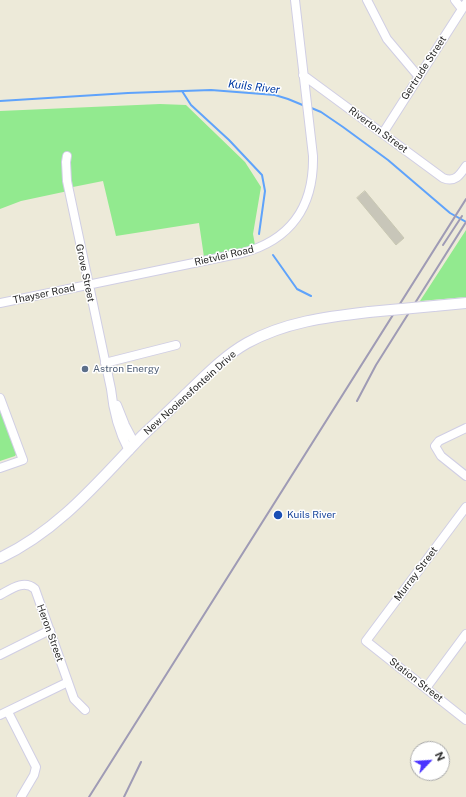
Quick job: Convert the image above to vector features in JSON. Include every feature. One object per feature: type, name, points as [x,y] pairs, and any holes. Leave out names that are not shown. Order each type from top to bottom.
[{"type":"street","name":"Rietvlei Road","points":[[88,285],[260,248],[284,232],[295,220],[304,205],[310,190],[313,171],[313,156],[295,0]]},
{"type":"street","points":[[367,0],[387,39],[419,77]]},
{"type":"street","points":[[455,0],[464,6]]},
{"type":"street","name":"Gertrude Street","points":[[383,133],[464,6]]},
{"type":"street","name":"Riverton Street","points":[[303,75],[443,178],[448,180],[460,176],[466,166]]},
{"type":"street","name":"Grove Street","points":[[67,156],[66,181],[105,363],[111,389],[132,447]]},
{"type":"street","name":"Thayser Road","points":[[0,303],[88,285]]},
{"type":"street","name":"New Nooiensfontein Drive","points":[[0,558],[28,543],[67,513],[194,386],[247,343],[278,329],[307,320],[369,312],[466,303]]},
{"type":"street","points":[[105,363],[176,344]]},
{"type":"street","points":[[0,398],[23,460],[0,468]]},
{"type":"street","points":[[466,428],[439,441],[435,446],[441,456],[466,476]]},
{"type":"street","name":"Murray Street","points":[[366,641],[466,507]]},
{"type":"street","name":"Heron Street","points":[[0,595],[21,584],[28,585],[35,589],[75,701],[85,710]]},
{"type":"street","points":[[0,655],[50,630]]},
{"type":"street","points":[[426,688],[466,634]]},
{"type":"street","name":"Station Street","points":[[366,641],[466,720]]},
{"type":"street","points":[[21,797],[34,776],[36,767],[4,714],[68,682]]},
{"type":"green space","points":[[160,104],[186,105],[245,162],[261,187],[253,234],[255,245],[204,257],[199,223],[116,236],[103,181],[68,188],[68,191],[21,201],[0,209],[0,111]]},
{"type":"green space","points":[[466,230],[466,297],[420,301]]},
{"type":"green space","points":[[0,408],[17,453],[15,456],[0,461]]},
{"type":"building","points":[[365,191],[404,238],[396,245],[357,198]]},
{"type":"waterway","name":"Kuils River","points":[[0,101],[128,93],[211,90],[275,95],[305,106]]},
{"type":"waterway","points":[[182,91],[191,105],[229,140],[262,175],[265,191],[259,234]]},
{"type":"waterway","name":"Kuils River","points":[[309,107],[321,112],[343,127],[388,160],[450,213],[466,222]]},
{"type":"waterway","points":[[273,255],[297,289],[311,296]]},
{"type":"railway","points":[[89,797],[466,199]]},
{"type":"railway","points":[[443,245],[462,216]]},
{"type":"railway","points":[[357,401],[376,365],[466,222]]},
{"type":"railway","points":[[124,797],[141,762]]},
{"type":"place","name":"Astron Energy","points":[[85,369]]},
{"type":"place","name":"Kuils River","points":[[278,515]]}]
